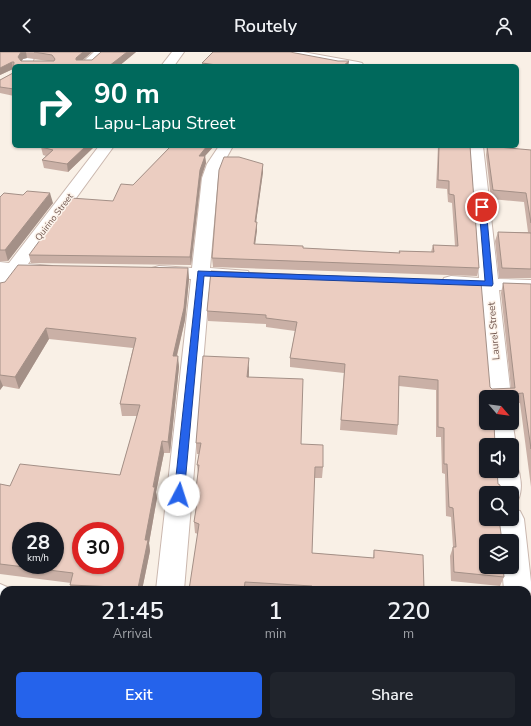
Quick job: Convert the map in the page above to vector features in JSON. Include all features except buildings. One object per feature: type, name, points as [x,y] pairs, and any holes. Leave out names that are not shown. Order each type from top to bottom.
[{"type":"street","points":[[26,64],[30,56],[36,52]]},
{"type":"street","points":[[86,64],[101,52]]},
{"type":"street","points":[[169,64],[178,52]]},
{"type":"street","points":[[284,52],[310,54],[350,64]]},
{"type":"street","points":[[301,64],[310,54]]},
{"type":"street","name":"Quirino Street","points":[[0,288],[7,269],[105,148]]},
{"type":"street","points":[[170,586],[210,178],[215,164],[225,148]]},
{"type":"street","name":"Laurel Street","points":[[476,148],[499,390]]},
{"type":"street","points":[[7,269],[60,270]]},
{"type":"street","points":[[138,272],[255,275]]},
{"type":"street","points":[[435,282],[531,286]]},
{"type":"street","points":[[512,526],[518,586]]},
{"type":"route","points":[[179,495],[200,273],[489,284],[482,207]]}]
